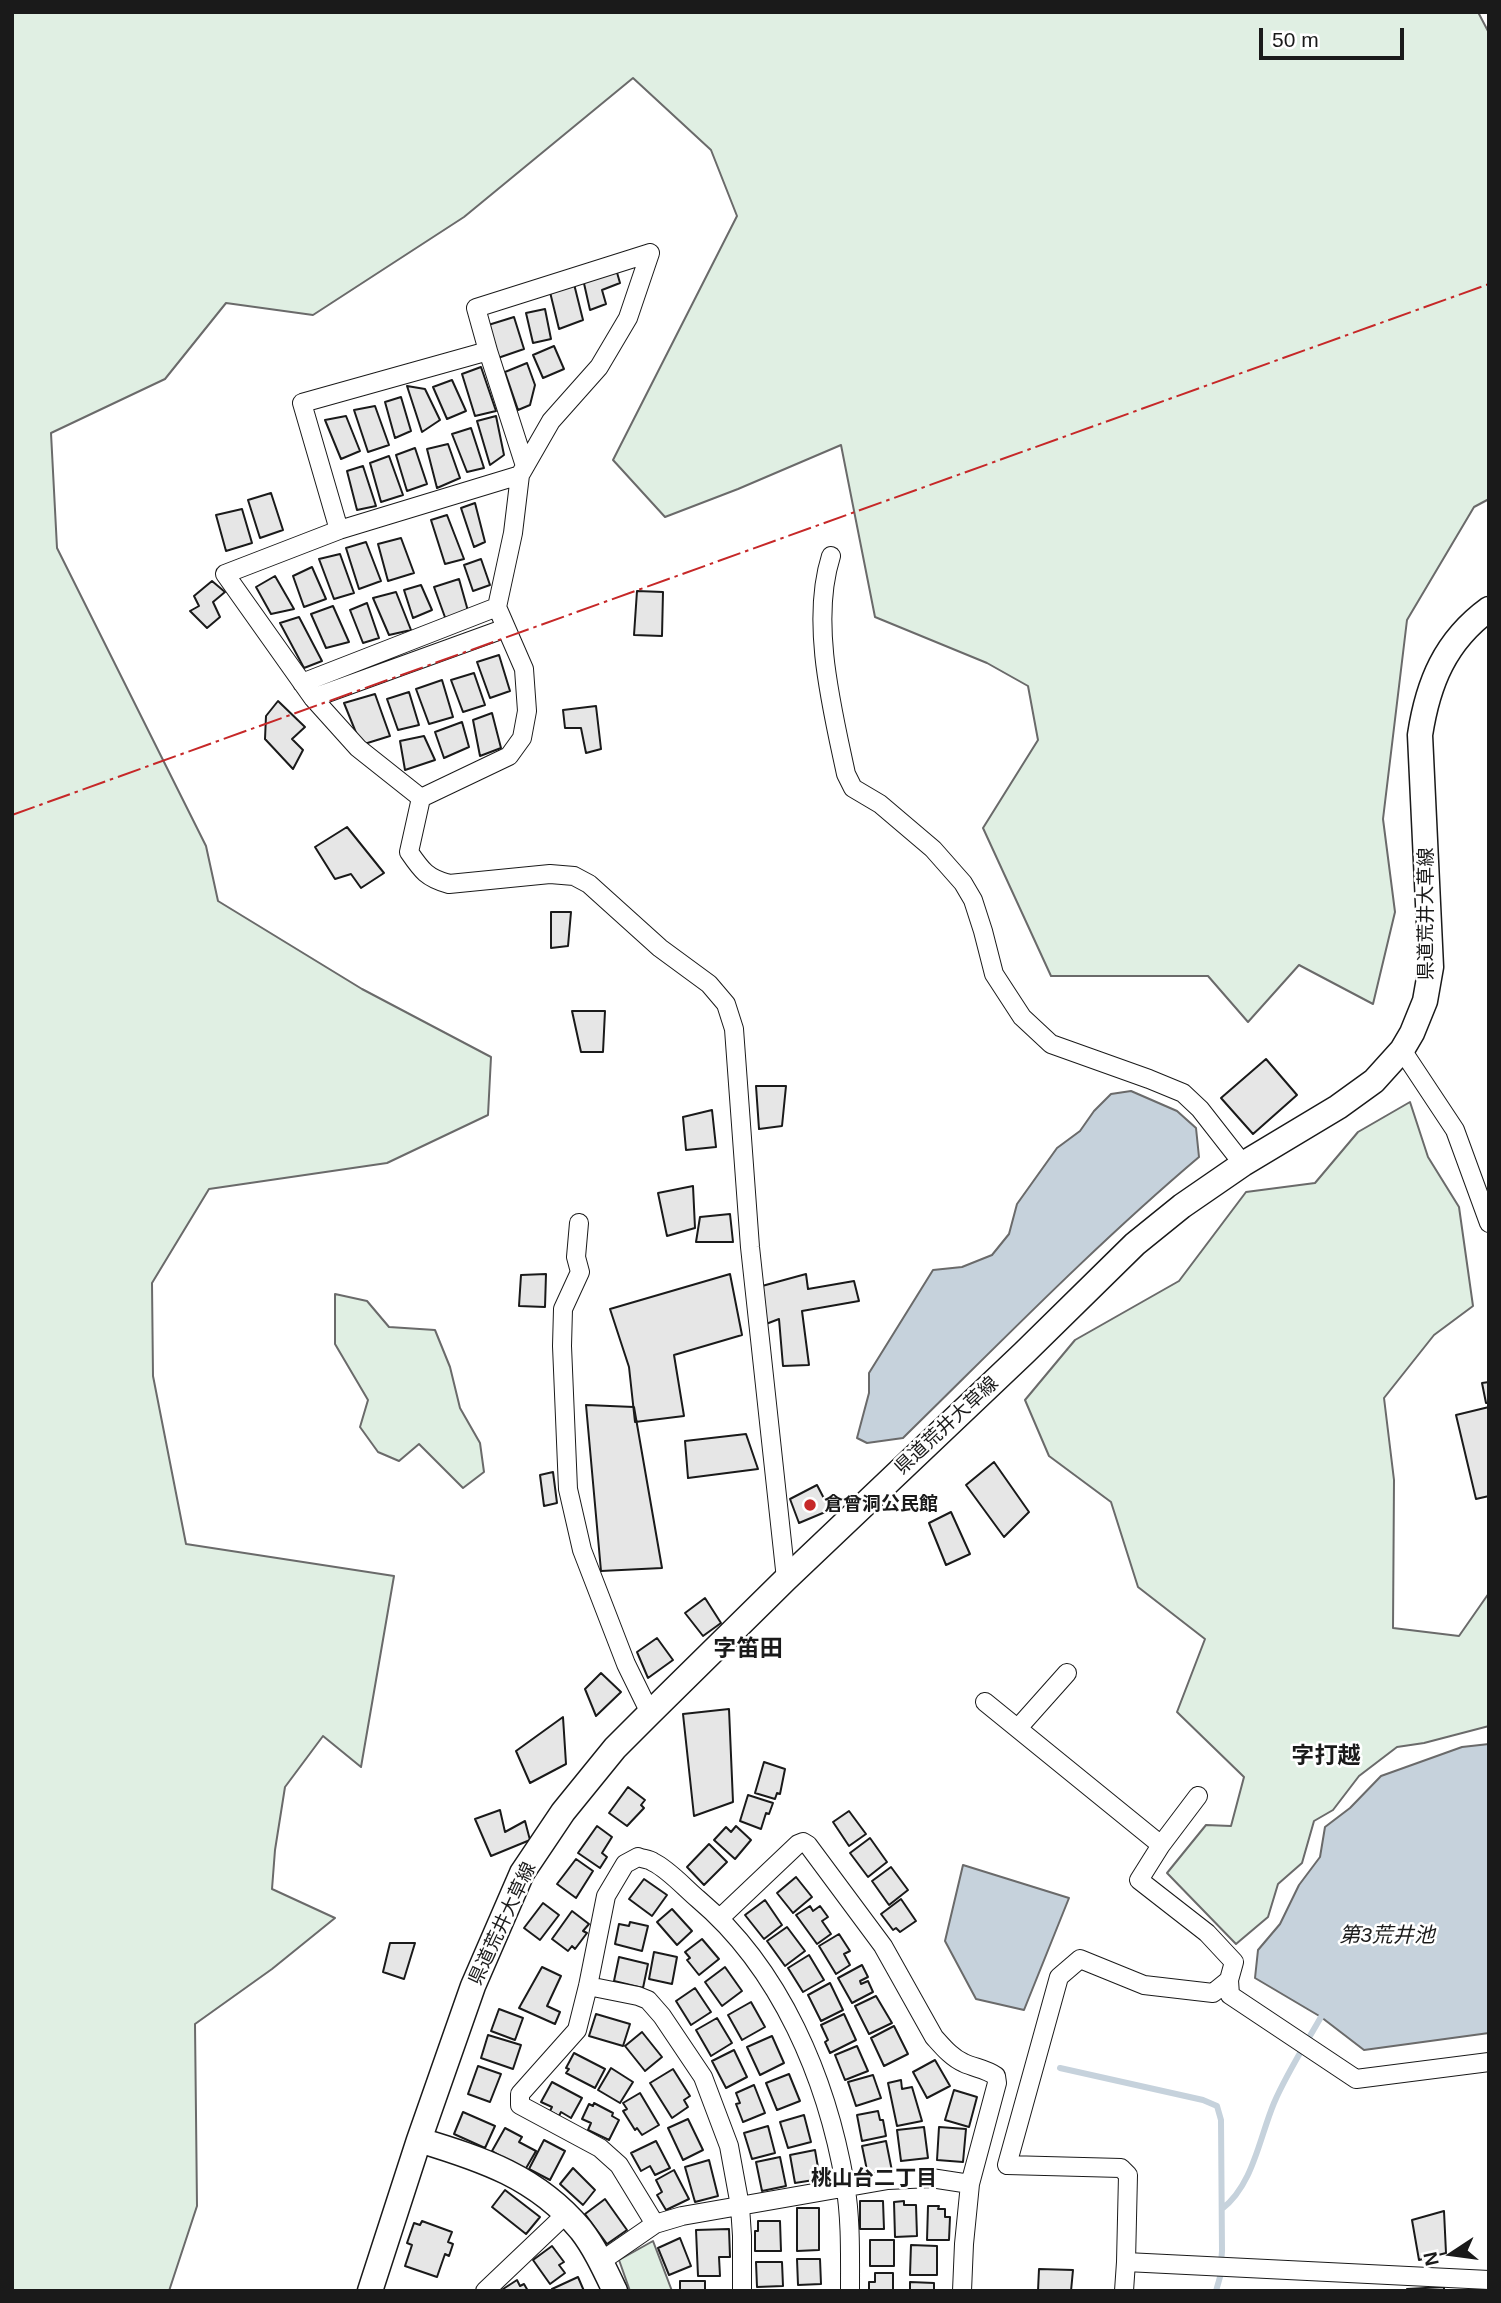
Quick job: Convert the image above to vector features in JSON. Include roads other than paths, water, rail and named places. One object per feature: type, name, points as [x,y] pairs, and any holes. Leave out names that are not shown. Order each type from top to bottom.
[{"type":"main road","name":"県道荒井大草線","points":[[370,2291],[419,2140],[474,1986],[522,1873],[564,1812],[615,1748],[786,1579],[1135,1244],[1182,1206],[1243,1164],[1338,1107],[1374,1081],[1402,1050],[1425,1001],[1431,967],[1420,735],[1425,705],[1435,674],[1455,639],[1489,609]]},
{"type":"main road","points":[[419,2140],[478,2158],[509,2172],[547,2197],[582,2231],[615,2291]]},
{"type":"street","points":[[421,798],[509,756],[522,738],[527,711],[524,669],[497,607],[513,533],[522,471],[551,421],[599,367],[628,318],[650,253],[477,308],[522,471]]},
{"type":"street","points":[[339,530],[302,403],[488,351]]},
{"type":"street","points":[[421,798],[358,748],[307,691],[225,575],[339,530],[522,471]]},
{"type":"street","points":[[831,556],[826,570],[822,613],[825,649],[831,705],[846,774],[853,788],[880,804],[933,849],[963,883],[973,900],[984,930],[994,974],[1022,1017],[1051,1044],[1182,1093],[1200,1109],[1243,1164]]},
{"type":"street","points":[[307,691],[497,607]]},
{"type":"street","points":[[307,691],[506,628]]},
{"type":"street","points":[[421,798],[410,852],[422,872],[435,881],[449,884],[550,874],[574,876],[589,884],[660,948],[709,984],[726,1004],[734,1029],[750,1247],[786,1579]]},
{"type":"street","points":[[1402,1050],[1455,1130],[1489,1223]]},
{"type":"street","points":[[579,1223],[576,1257],[580,1272],[563,1309],[568,1489],[582,1550],[626,1664],[650,1713]]},
{"type":"street","points":[[1018,1728],[1067,1673]]},
{"type":"street","points":[[985,1702],[1161,1845]]},
{"type":"street","points":[[1198,1796],[1161,1845],[1139,1880],[1207,1933],[1234,1962],[1229,1980],[1230,1995],[1356,2079],[1489,2062]]},
{"type":"street","points":[[720,1918],[798,1844],[808,1844],[883,1946],[934,2037],[945,2050],[962,2062],[987,2070],[996,2076],[997,2082],[970,2184],[962,2291]]},
{"type":"street","points":[[655,2224],[619,2165],[600,2148],[520,2105],[518,2100],[520,2094],[577,2030],[606,1896],[625,1864],[638,1857],[653,1862],[720,1918],[764,1974],[795,2025],[831,2119],[845,2186],[849,2291]]},
{"type":"street","points":[[1124,2291],[1128,2175],[1121,2168],[1007,2165],[1059,1977],[1080,1959],[1144,1985],[1213,1993],[1229,1980]]},
{"type":"street","points":[[588,1986],[649,2000],[703,2077],[729,2146],[740,2206],[742,2291]]},
{"type":"street","points":[[600,2262],[655,2224],[682,2216],[888,2180],[931,2178],[970,2184]]},
{"type":"street","points":[[485,2291],[566,2214]]},
{"type":"street","points":[[1126,2262],[1489,2280]]},
{"type":"water","points":[[1131,1091],[1177,1111],[1196,1128],[1199,1157],[1085,1260],[903,1438],[867,1443],[857,1438],[869,1393],[869,1373],[933,1270],[962,1267],[992,1255],[1009,1234],[1017,1204],[1057,1148],[1080,1131],[1094,1111],[1111,1094]]},
{"type":"water","name":"第3荒井池","points":[[1489,1744],[1489,2033],[1364,2050],[1321,2017],[1255,1978],[1258,1950],[1280,1924],[1299,1885],[1320,1857],[1325,1827],[1350,1808],[1381,1776],[1462,1747]]},
{"type":"water","points":[[963,1865],[1069,1898],[1024,2010],[976,1999],[945,1941]]},
{"type":"waterway","points":[[1222,2209],[1233,2199],[1248,2174],[1279,2092],[1321,2017]]},
{"type":"waterway","points":[[1060,2068],[1203,2100],[1217,2106],[1221,2120],[1222,2251],[1216,2291]]},
{"type":"place","name":"倉曾洞公民館","points":[[810,1505]]},
{"type":"district","name":"字笛田","points":[[748,1650]]},
{"type":"district","name":"字打越","points":[[1326,1757]]},
{"type":"district","name":"桃山台二丁目","points":[[874,2179]]}]
